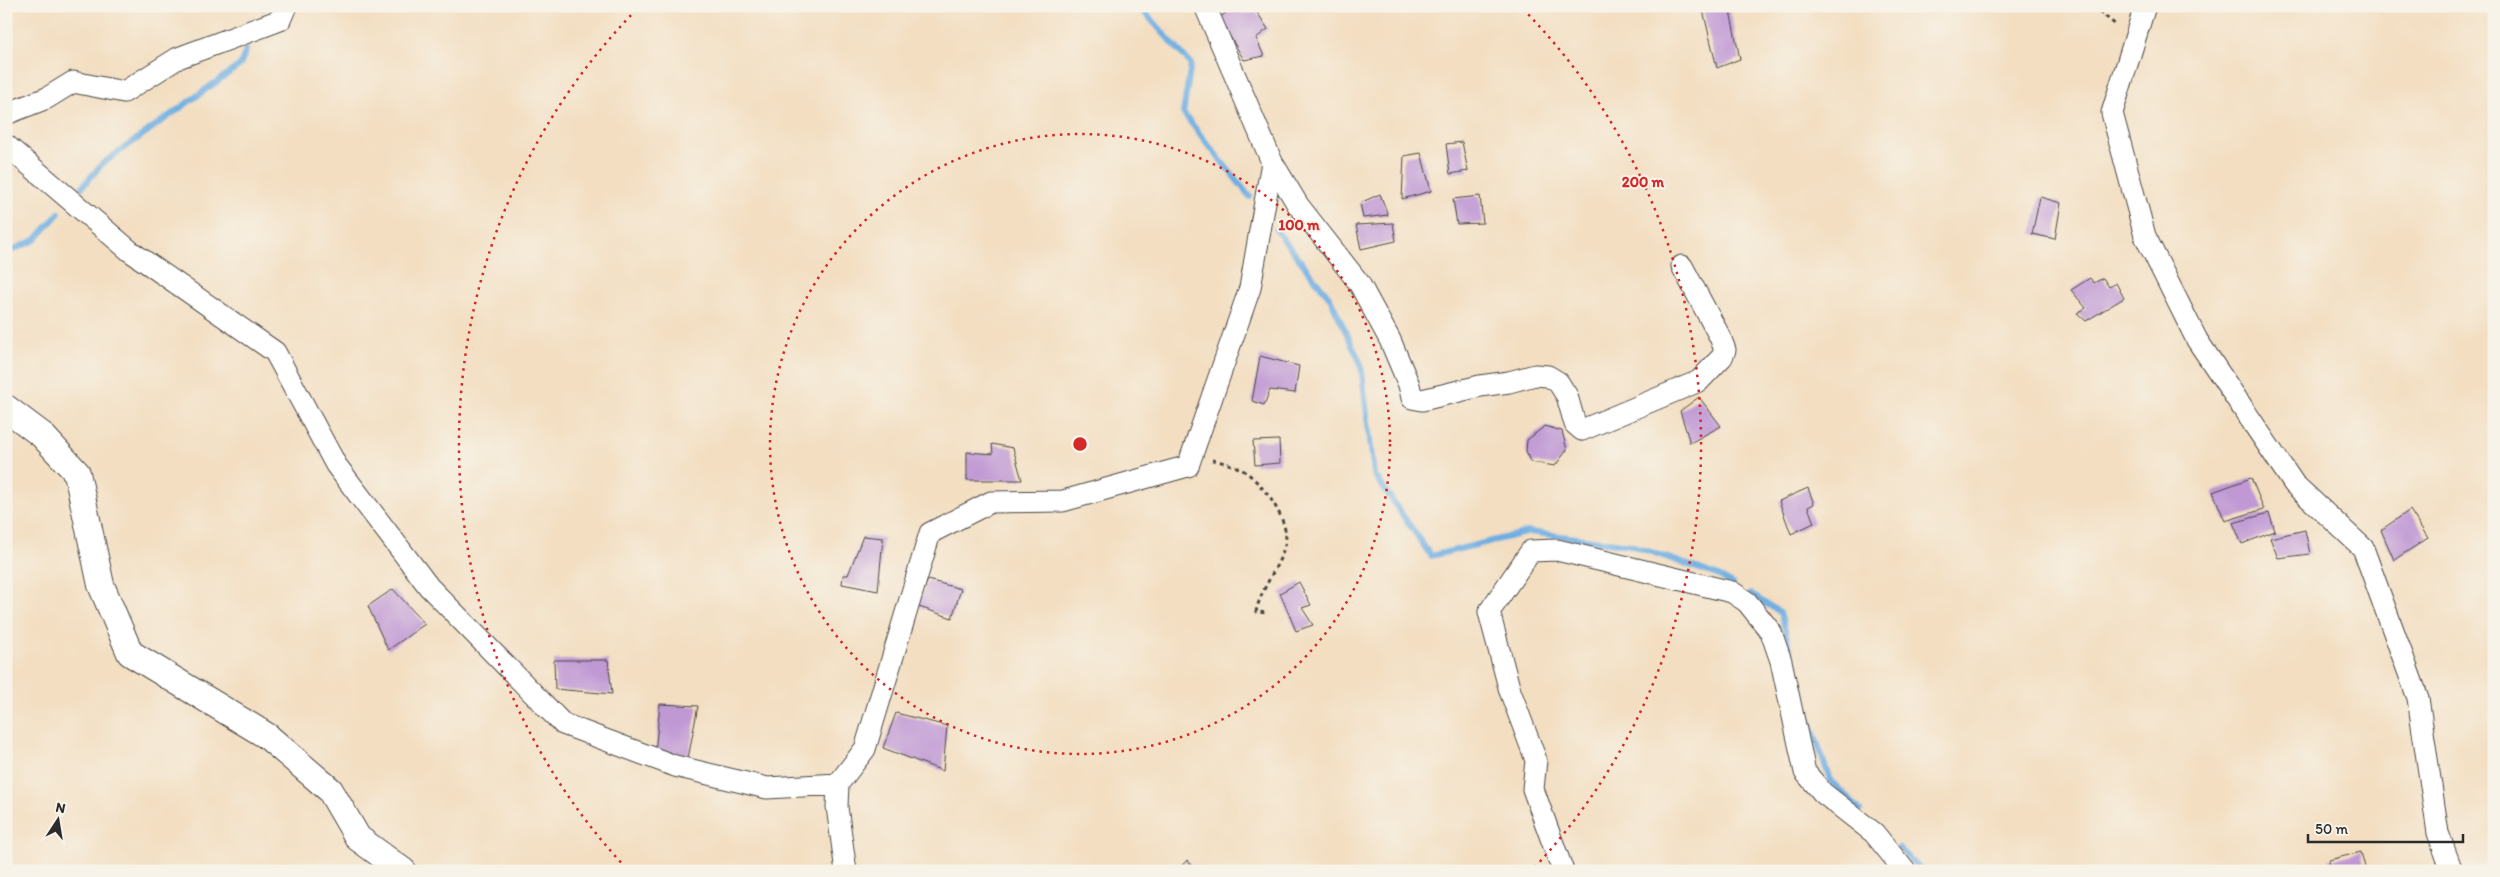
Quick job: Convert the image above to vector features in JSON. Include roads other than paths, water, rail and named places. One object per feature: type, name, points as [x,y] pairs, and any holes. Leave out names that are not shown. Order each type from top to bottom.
[{"type":"main road","points":[[6,408],[42,435],[77,472],[101,585],[130,653],[267,736],[330,790],[358,838],[403,871]]},
{"type":"street","points":[[6,114],[47,98],[73,82],[124,92],[178,58],[280,20],[286,6]]},
{"type":"street","points":[[1205,6],[1272,162],[1298,205],[1359,283],[1390,340],[1410,384],[1412,398],[1422,400],[1535,375],[1548,376],[1558,382],[1567,396],[1575,424],[1582,430],[1698,381],[1722,357],[1725,350],[1682,266]]},
{"type":"street","points":[[2145,6],[2112,113],[2146,236],[2197,340],[2294,484],[2363,548],[2418,698],[2438,833],[2452,871]]},
{"type":"street","points":[[6,145],[130,251],[275,352],[336,465],[429,587],[563,724],[675,766],[767,788],[838,784]]},
{"type":"street","points":[[846,871],[837,807],[838,784],[865,749],[930,533],[991,502],[1063,501],[1188,466],[1250,288],[1272,162]]},
{"type":"street","points":[[1563,871],[1534,789],[1536,760],[1510,691],[1489,612],[1531,551],[1557,550],[1732,592],[1747,602],[1771,632],[1776,646],[1805,772],[1823,793],[1874,833],[1904,871]]},
{"type":"waterway","points":[[1139,6],[1191,64],[1183,113],[1250,197]]},
{"type":"waterway","points":[[82,187],[102,164],[240,65],[246,50]]},
{"type":"waterway","points":[[6,253],[35,240],[59,213]]},
{"type":"waterway","points":[[1276,230],[1330,298],[1361,364],[1374,474],[1431,556],[1529,532],[1631,545],[1717,575],[1733,584]]},
{"type":"waterway","points":[[1750,594],[1780,612],[1807,713],[1830,780],[1860,810]]},
{"type":"waterway","points":[[1899,848],[1922,871]]}]
